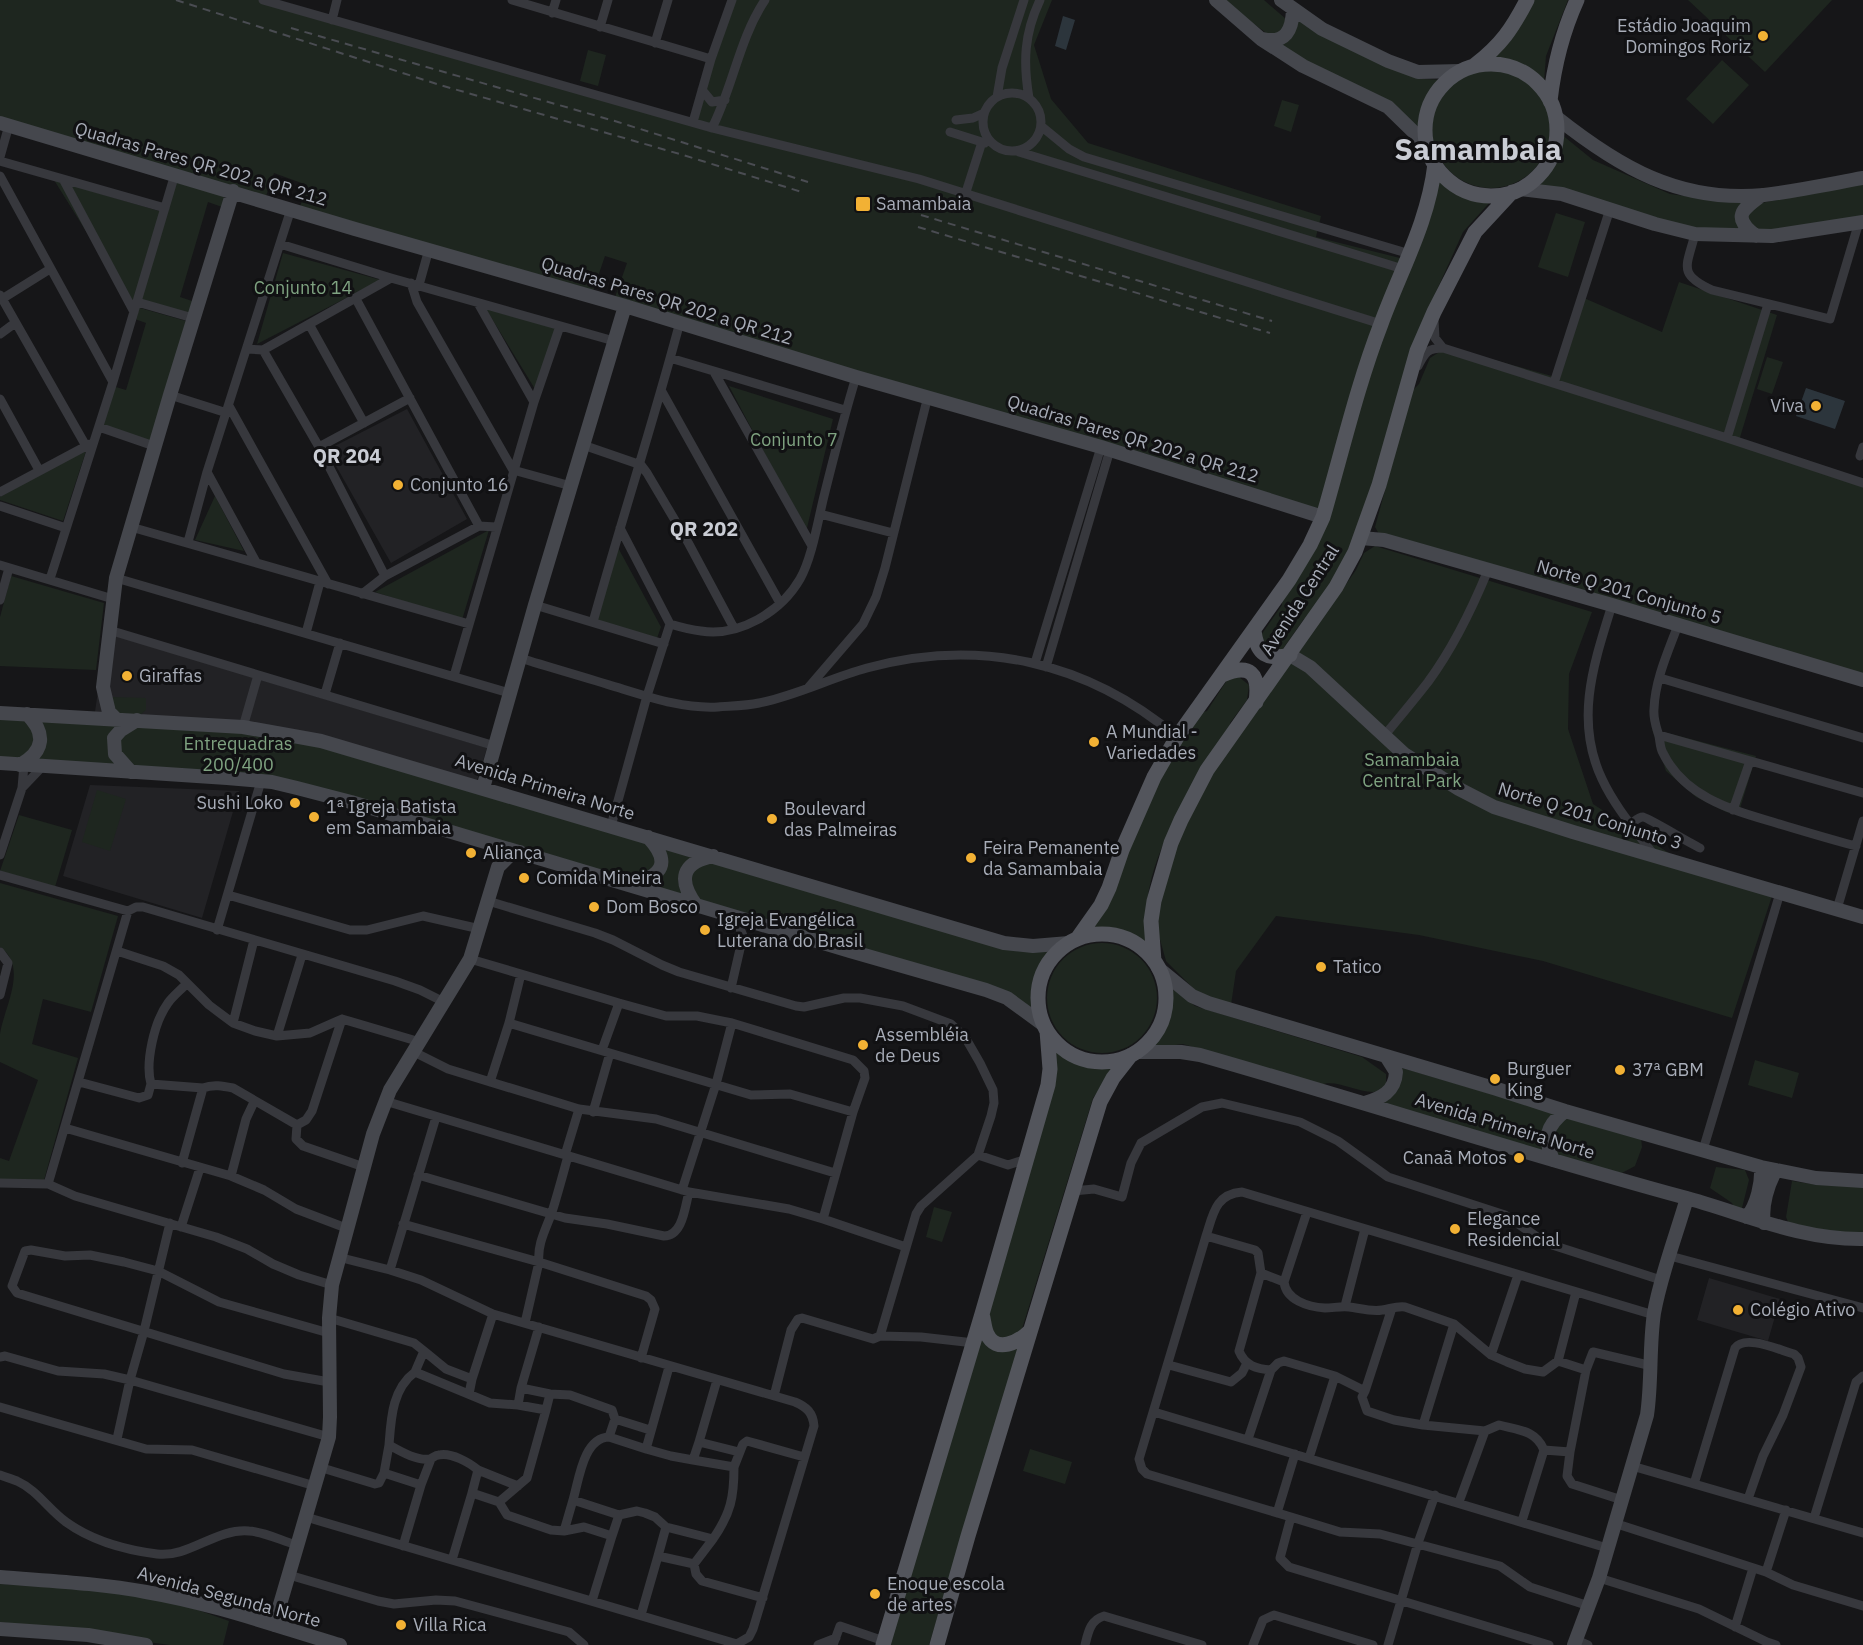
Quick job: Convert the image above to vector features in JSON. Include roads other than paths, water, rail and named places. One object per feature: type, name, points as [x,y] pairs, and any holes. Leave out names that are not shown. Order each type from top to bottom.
[{"type":"main road","points":[[1216,0],[1261,39],[1303,66],[1388,107],[1426,144]]},
{"type":"main road","points":[[1281,0],[1294,5],[1322,29],[1388,61],[1418,72],[1490,64],[1521,71],[1538,84],[1550,101],[1556,117],[1557,134],[1554,151],[1546,166],[1534,180],[1516,191]]},
{"type":"main road","points":[[1527,0],[1516,22],[1497,48],[1443,84],[1431,102],[1425,123],[1426,144],[1435,164],[1450,181],[1469,192],[1491,196],[1516,191],[1562,194],[1655,224],[1695,234],[1756,236],[1801,232],[1861,222]]},
{"type":"main road","points":[[1550,101],[1553,70],[1576,0]]},
{"type":"main road","points":[[1261,39],[1271,41],[1288,33],[1294,5]]},
{"type":"main road","points":[[1556,117],[1616,161],[1660,182],[1691,191],[1762,195],[1863,178]]},
{"type":"main road","name":"Quadras Pares QR 202 a QR 212","points":[[4,124],[680,322],[856,377],[1106,449],[1323,517]]},
{"type":"main road","name":"Avenida Central","points":[[1073,941],[1105,896],[1144,797],[1177,737],[1254,632],[1310,545],[1323,517],[1365,370],[1381,324],[1426,215],[1435,164]]},
{"type":"main road","points":[[116,719],[109,712],[103,687],[116,578],[154,446],[233,191]]},
{"type":"main road","name":"Avenida Central","points":[[1156,965],[1151,921],[1154,901],[1171,843],[1181,820],[1207,770],[1336,587],[1363,532],[1408,377],[1434,312],[1475,232],[1516,191]]},
{"type":"main road","points":[[1756,236],[1742,223],[1741,218],[1744,209],[1762,195]]},
{"type":"main road","points":[[483,788],[509,693],[625,306]]},
{"type":"main road","name":"Norte Q 201 Conjunto 5","points":[[1363,532],[1383,540],[1863,680]]},
{"type":"main road","points":[[1254,632],[1260,651],[1270,657],[1293,650]]},
{"type":"main road","name":"Norte Q 201 Conjunto 3","points":[[1293,650],[1384,736],[1426,770],[1494,807],[1863,917]]},
{"type":"main road","points":[[1222,675],[1233,670],[1245,669],[1249,672],[1255,677],[1258,686],[1256,702]]},
{"type":"main road","points":[[88,718],[103,687]]},
{"type":"main road","name":"Avenida Primeira Norte","points":[[0,713],[243,727],[321,741],[1004,943],[1033,946],[1073,941]]},
{"type":"main road","points":[[22,765],[31,759],[40,742],[39,728],[27,714]]},
{"type":"main road","points":[[131,772],[115,754],[114,738],[121,730],[137,720]]},
{"type":"main road","points":[[0,763],[261,781],[351,802],[986,990],[1007,998],[1045,1028],[1063,1049],[1074,1056],[1093,1062],[1113,1061],[1134,1054]]},
{"type":"main road","points":[[633,885],[653,878],[661,867],[661,854],[647,836]]},
{"type":"main road","points":[[274,1625],[328,1437],[329,1318],[332,1285],[346,1228],[385,1101],[470,959],[498,867],[497,856],[492,844]]},
{"type":"main road","points":[[498,867],[509,856],[520,852]]},
{"type":"main road","points":[[696,905],[688,894],[685,884],[686,873],[695,862],[713,856]]},
{"type":"main road","points":[[883,1643],[974,1343],[1048,1085],[1050,1069],[1045,1028],[1038,1007],[1038,988],[1044,970],[1054,954],[1073,941],[1091,935],[1106,934],[1120,937],[1133,942],[1156,965],[1164,984],[1166,1000],[1163,1017],[1148,1043],[1134,1054],[1113,1078],[1100,1102],[937,1645]]},
{"type":"main road","name":"Avenida Primeira Norte","points":[[1156,965],[1192,996],[1208,1003],[1565,1111],[1761,1167],[1816,1178],[1863,1181]]},
{"type":"main road","name":"Avenida Primeira Norte","points":[[1134,1054],[1190,1053],[1804,1234],[1863,1239]]},
{"type":"main road","points":[[1365,1103],[1384,1096],[1393,1085],[1396,1072],[1386,1056]]},
{"type":"main road","points":[[1553,1160],[1548,1146],[1548,1132],[1556,1118],[1565,1111]]},
{"type":"main road","points":[[1747,1217],[1752,1211],[1761,1177],[1761,1167]]},
{"type":"main road","points":[[1764,1222],[1762,1215],[1770,1180],[1776,1170]]},
{"type":"main road","points":[[1580,1643],[1647,1415],[1654,1315],[1661,1280],[1687,1198]]},
{"type":"main road","points":[[982,1314],[987,1335],[999,1344],[1012,1344],[1021,1340],[1030,1331]]},
{"type":"main road","name":"Avenida Segunda Norte","points":[[0,1577],[104,1585],[148,1592],[340,1645]]},
{"type":"main road","points":[[0,1629],[88,1635],[146,1645]]},
{"type":"street","points":[[263,0],[712,128],[966,192],[1381,324]]},
{"type":"street","points":[[332,20],[338,0]]},
{"type":"street","points":[[512,0],[711,60]]},
{"type":"street","points":[[552,13],[556,0]]},
{"type":"street","points":[[600,27],[608,0]]},
{"type":"street","points":[[655,43],[668,0]]},
{"type":"street","points":[[693,122],[732,0]]},
{"type":"street","points":[[712,128],[725,100],[745,41],[765,0]]},
{"type":"street","points":[[997,97],[1002,68],[1024,0]]},
{"type":"street","points":[[1029,98],[1024,64],[1029,28],[1040,0]]},
{"type":"street","points":[[702,90],[712,102],[725,100]]},
{"type":"street","points":[[950,132],[1006,151],[1024,149],[1034,142],[1041,126],[1038,108],[1029,98],[1013,93],[997,97],[991,102],[984,113],[984,131],[995,146]]},
{"type":"street","points":[[956,120],[973,118],[984,113]]},
{"type":"street","points":[[0,156],[4,124]]},
{"type":"street","points":[[1041,126],[1069,149],[1084,157],[1410,254]]},
{"type":"street","points":[[966,192],[981,142]]},
{"type":"street","points":[[1016,151],[1403,269]]},
{"type":"street","points":[[0,161],[165,208]]},
{"type":"street","points":[[50,579],[90,444],[99,427],[113,382],[175,174]]},
{"type":"street","points":[[0,176],[113,382]]},
{"type":"street","points":[[63,179],[136,307],[193,318]]},
{"type":"street","points":[[188,542],[207,472],[291,209]]},
{"type":"street","points":[[1554,383],[1610,209]]},
{"type":"street","points":[[1695,234],[1687,268],[1689,276],[1695,282],[1712,290],[1830,320],[1861,222]]},
{"type":"street","points":[[280,244],[614,341]]},
{"type":"street","points":[[429,249],[415,284],[417,302],[513,470],[571,486]]},
{"type":"street","points":[[50,269],[1,297],[90,444]]},
{"type":"street","points":[[247,349],[263,350],[391,278]]},
{"type":"street","points":[[356,299],[479,526]]},
{"type":"street","points":[[478,303],[534,402]]},
{"type":"street","points":[[1727,438],[1768,304]]},
{"type":"street","points":[[1434,312],[1434,334],[1443,348]]},
{"type":"street","points":[[593,622],[680,322]]},
{"type":"street","points":[[0,334],[15,323]]},
{"type":"street","points":[[309,324],[364,423]]},
{"type":"street","points":[[454,676],[513,470],[560,326]]},
{"type":"street","points":[[1408,377],[1428,350],[1443,348],[1863,483]]},
{"type":"street","points":[[263,350],[319,447],[385,576]]},
{"type":"street","points":[[670,358],[845,410]]},
{"type":"street","points":[[714,372],[812,546]]},
{"type":"street","points":[[670,624],[702,632],[719,632],[747,625],[780,603],[801,578],[812,546],[845,410],[856,377]]},
{"type":"street","points":[[662,390],[780,603]]},
{"type":"street","points":[[170,395],[228,409],[324,583],[306,633]]},
{"type":"street","points":[[806,689],[863,624],[876,597],[928,396]]},
{"type":"street","points":[[319,447],[410,398]]},
{"type":"street","points":[[0,399],[39,470]]},
{"type":"street","points":[[99,427],[154,446]]},
{"type":"street","points":[[0,492],[90,444]]},
{"type":"street","points":[[583,446],[640,465],[647,473],[689,544],[734,628]]},
{"type":"street","points":[[1035,663],[1106,449]]},
{"type":"street","points":[[1046,667],[1106,449]]},
{"type":"street","points":[[207,472],[256,562]]},
{"type":"street","points":[[0,506],[66,528]]},
{"type":"street","points":[[820,514],[893,533]]},
{"type":"street","points":[[362,594],[385,576],[479,526],[496,527]]},
{"type":"street","points":[[131,527],[469,624]]},
{"type":"street","points":[[611,826],[647,696],[670,624],[620,528]]},
{"type":"street","points":[[0,600],[5,567],[113,599]]},
{"type":"street","points":[[1384,736],[1429,680],[1459,633],[1475,603],[1488,570]]},
{"type":"street","points":[[116,578],[509,693]]},
{"type":"street","points":[[535,605],[664,644]]},
{"type":"street","points":[[1612,605],[1593,665],[1588,712],[1590,736],[1594,759],[1602,780],[1654,855]]},
{"type":"street","points":[[1678,625],[1660,678],[1654,710],[1654,722],[1662,752],[1674,769],[1689,786],[1708,800],[1733,810],[1856,846]]},
{"type":"street","points":[[109,630],[495,746]]},
{"type":"street","points":[[325,694],[340,643]]},
{"type":"street","points":[[520,658],[678,704],[716,707],[759,704],[880,665],[952,655],[994,655],[1035,663],[1090,682],[1130,703],[1177,737]]},
{"type":"street","points":[[243,727],[258,675]]},
{"type":"street","points":[[1660,678],[1863,738]]},
{"type":"street","points":[[1659,735],[1863,793]]},
{"type":"street","points":[[1733,810],[1750,761]]},
{"type":"street","points":[[0,855],[22,788],[22,765]]},
{"type":"street","points":[[22,788],[43,766]]},
{"type":"street","points":[[217,930],[261,781]]},
{"type":"street","points":[[1631,824],[1636,819],[1648,818],[1700,848]]},
{"type":"street","points":[[1837,909],[1863,821]]},
{"type":"street","points":[[0,875],[128,911],[143,906],[217,930],[395,981],[444,1002]]},
{"type":"street","points":[[1703,1150],[1780,893]]},
{"type":"street","points":[[228,895],[350,930],[367,930],[420,916],[480,929]]},
{"type":"street","points":[[488,901],[596,933],[662,965],[731,988],[804,1007],[844,998],[879,1000],[903,1006],[951,1024],[965,1037],[993,1090],[994,1103],[991,1116],[978,1155],[918,1210],[880,1336]]},
{"type":"street","points":[[48,1184],[128,911]]},
{"type":"street","points":[[735,916],[744,936]]},
{"type":"street","points":[[731,988],[744,936],[759,924]]},
{"type":"street","points":[[233,1023],[254,940]]},
{"type":"street","points":[[117,951],[163,966],[179,975],[209,1005],[233,1023],[255,1031],[278,1036],[310,1033],[342,1019],[417,1047],[448,1069],[579,1109],[637,1115],[701,1131],[835,1173]]},
{"type":"street","points":[[0,952],[8,963],[0,995]]},
{"type":"street","points":[[278,1036],[302,955]]},
{"type":"street","points":[[470,959],[666,1016],[696,1016],[732,1023],[853,1060],[859,1064],[864,1071],[865,1078],[823,1219]]},
{"type":"street","points":[[490,1082],[520,974]]},
{"type":"street","points":[[79,1082],[138,1098],[148,1095],[151,1084],[147,1072],[149,1053],[160,1019],[168,1003],[187,983]]},
{"type":"street","points":[[593,1112],[619,1003]]},
{"type":"street","points":[[297,1125],[306,1120],[312,1111],[342,1019]]},
{"type":"street","points":[[508,1023],[752,1095],[790,1094],[853,1112]]},
{"type":"street","points":[[418,1175],[551,1215],[669,1236],[679,1226],[685,1191],[732,1023]]},
{"type":"street","points":[[151,1084],[203,1088],[210,1085],[233,1088],[297,1125]]},
{"type":"street","points":[[182,1163],[203,1088]]},
{"type":"street","points":[[385,1101],[685,1191],[789,1209],[906,1247]]},
{"type":"street","points":[[231,1176],[246,1119],[254,1102]]},
{"type":"street","points":[[1075,1184],[1122,1197],[1131,1163],[1141,1143],[1202,1107],[1222,1103],[1300,1122],[1338,1141],[1388,1177],[1505,1215],[1546,1243],[1661,1280]]},
{"type":"street","points":[[525,1323],[539,1262],[538,1252],[541,1240],[551,1215],[579,1109]]},
{"type":"street","points":[[390,1270],[436,1117]]},
{"type":"street","points":[[297,1125],[296,1138],[303,1146],[364,1167]]},
{"type":"street","points":[[65,1128],[231,1176],[264,1190],[296,1209],[346,1228]]},
{"type":"street","points":[[978,1155],[1008,1165],[1027,1159]]},
{"type":"street","points":[[1008,1165],[1020,1184]]},
{"type":"street","points":[[181,1227],[200,1168]]},
{"type":"street","points":[[0,1183],[48,1184],[75,1196],[170,1223],[247,1249],[273,1264],[332,1285]]},
{"type":"street","points":[[1075,1184],[1094,1190]]},
{"type":"street","points":[[1589,1606],[1530,1587],[1500,1566],[1380,1534],[1340,1532],[1147,1474],[1142,1469],[1139,1459],[1216,1206],[1231,1193],[1242,1192],[1654,1315]]},
{"type":"street","points":[[1307,1212],[1284,1282],[1289,1295],[1304,1304],[1323,1308],[1345,1306],[1380,1311],[1405,1307],[1454,1324],[1491,1355],[1525,1369],[1543,1372],[1558,1361],[1576,1292]]},
{"type":"street","points":[[117,1439],[170,1223]]},
{"type":"street","points":[[403,1224],[539,1262],[640,1294],[651,1300],[655,1309],[640,1358]]},
{"type":"street","points":[[1345,1306],[1365,1229]]},
{"type":"street","points":[[1206,1236],[1255,1250],[1258,1254],[1262,1273],[1239,1351],[1242,1358],[1257,1369],[1271,1370]]},
{"type":"street","points":[[329,1333],[219,1302],[158,1271],[90,1255],[65,1256],[31,1250],[24,1251],[12,1286],[17,1293],[284,1374],[329,1382]]},
{"type":"street","points":[[1670,1256],[1863,1308]]},
{"type":"street","points":[[306,1516],[733,1644],[749,1637],[763,1598],[814,1426],[813,1417],[803,1406],[493,1314],[437,1287],[390,1270],[338,1257]]},
{"type":"street","points":[[1262,1273],[1284,1282]]},
{"type":"street","points":[[1491,1355],[1518,1275]]},
{"type":"street","points":[[1392,1308],[1362,1397],[1367,1411],[1394,1420],[1423,1425],[1485,1431],[1499,1425],[1535,1435],[1544,1450],[1522,1521]]},
{"type":"street","points":[[469,1394],[493,1314]]},
{"type":"street","points":[[329,1318],[414,1343],[446,1369],[472,1379]]},
{"type":"street","points":[[774,1396],[791,1330],[798,1318],[873,1339],[880,1336],[921,1337],[974,1343]]},
{"type":"street","points":[[1423,1425],[1454,1324]]},
{"type":"street","points":[[518,1406],[539,1327]]},
{"type":"street","points":[[1694,1484],[1735,1348],[1741,1342],[1750,1341],[1794,1354],[1801,1367],[1783,1416],[1763,1456],[1748,1499]]},
{"type":"street","points":[[319,1467],[379,1484],[384,1473],[391,1419],[400,1386],[414,1372],[424,1351]]},
{"type":"street","points":[[1622,1500],[1572,1484],[1567,1476],[1587,1370],[1593,1352],[1652,1366]]},
{"type":"street","points":[[0,1357],[5,1356],[58,1371],[104,1374],[130,1380],[328,1437]]},
{"type":"street","points":[[1248,1439],[1271,1370],[1284,1360],[1335,1376],[1365,1391]]},
{"type":"street","points":[[1558,1361],[1587,1370]]},
{"type":"street","points":[[1168,1365],[1232,1382],[1242,1373],[1247,1363]]},
{"type":"street","points":[[646,1449],[669,1367]]},
{"type":"street","points":[[414,1372],[490,1403],[546,1410]]},
{"type":"street","points":[[1309,1458],[1335,1376]]},
{"type":"street","points":[[1814,1518],[1856,1382],[1863,1376]]},
{"type":"street","points":[[693,1460],[717,1380]]},
{"type":"street","points":[[521,1388],[550,1394],[563,1393],[612,1410],[615,1419],[609,1437]]},
{"type":"street","points":[[500,1502],[527,1478],[550,1394]]},
{"type":"street","points":[[0,1407],[153,1450],[192,1450],[315,1486]]},
{"type":"street","points":[[1154,1412],[1607,1548]]},
{"type":"street","points":[[615,1419],[650,1430]]},
{"type":"street","points":[[1460,1503],[1485,1431]]},
{"type":"street","points":[[564,1531],[592,1445],[601,1437],[609,1437],[671,1456],[734,1467]]},
{"type":"street","points":[[763,1598],[702,1581],[696,1574],[694,1564],[713,1539],[728,1513],[734,1492],[734,1467],[743,1444],[747,1441],[804,1456]]},
{"type":"street","points":[[699,1442],[739,1452]]},
{"type":"street","points":[[389,1445],[410,1455],[431,1459],[440,1454],[451,1456],[518,1486]]},
{"type":"street","points":[[1544,1450],[1570,1452]]},
{"type":"street","points":[[1277,1513],[1295,1454]]},
{"type":"street","points":[[403,1546],[431,1459]]},
{"type":"street","points":[[1632,1466],[1863,1533]]},
{"type":"street","points":[[452,1560],[478,1470]]},
{"type":"street","points":[[384,1473],[421,1485]]},
{"type":"street","points":[[0,1475],[18,1481],[34,1492],[66,1522],[81,1531],[129,1548],[168,1554],[222,1535],[250,1531],[297,1545]]},
{"type":"street","points":[[471,1493],[500,1502],[507,1515],[551,1530],[564,1531],[584,1527],[612,1536]]},
{"type":"street","points":[[1388,1645],[1418,1543],[1435,1495]]},
{"type":"street","points":[[573,1500],[619,1515],[637,1511],[645,1512],[666,1527],[713,1539]]},
{"type":"street","points":[[1766,1572],[1786,1510]]},
{"type":"street","points":[[592,1600],[619,1515]]},
{"type":"street","points":[[1291,1517],[1280,1558],[1289,1567],[1549,1645]]},
{"type":"street","points":[[1614,1523],[1766,1572],[1793,1585],[1863,1606]]},
{"type":"street","points":[[641,1615],[666,1527]]},
{"type":"street","points":[[658,1556],[694,1564]]},
{"type":"street","points":[[1735,1627],[1753,1568]]},
{"type":"street","points":[[289,1575],[394,1604],[455,1600],[569,1632],[584,1645]]},
{"type":"street","points":[[1599,1578],[1698,1609],[1770,1644]]},
{"type":"street","points":[[1253,1645],[1263,1620],[1274,1615],[1373,1645]]},
{"type":"street","points":[[1085,1645],[1091,1625],[1104,1616],[1202,1645]]},
{"type":"street","points":[[818,1645],[835,1642],[840,1626],[883,1643]]},
{"type":"railway","points":[[176,0],[440,85],[683,155],[805,193]]},
{"type":"railway","points":[[291,28],[618,122],[808,182]]},
{"type":"railway","points":[[921,215],[1272,321]]},
{"type":"railway","points":[[918,227],[1270,333]]},
{"type":"place","name":"Estádio Joaquim Domingos Roriz","points":[[1763,36]]},
{"type":"place","name":"Samambaia","points":[[863,204]]},
{"type":"place","name":"Viva","points":[[1816,406]]},
{"type":"place","name":"Conjunto 16","points":[[398,485]]},
{"type":"place","name":"Giraffas","points":[[127,676]]},
{"type":"place","name":"A Mundial - Variedades","points":[[1094,742]]},
{"type":"place","name":"Sushi Loko","points":[[295,803]]},
{"type":"place","name":"1ª Igreja Batista em Samambaia","points":[[314,817]]},
{"type":"place","name":"Boulevard das Palmeiras","points":[[772,819]]},
{"type":"place","name":"Aliança","points":[[471,853]]},
{"type":"place","name":"Feira Pemanente da Samambaia","points":[[971,858]]},
{"type":"place","name":"Comida Mineira","points":[[524,878]]},
{"type":"place","name":"Dom Bosco","points":[[594,907]]},
{"type":"place","name":"Igreja Evangélica Luterana do Brasil","points":[[705,930]]},
{"type":"place","name":"Tatico","points":[[1321,967]]},
{"type":"place","name":"Assembléia de Deus","points":[[863,1045]]},
{"type":"place","name":"37ª GBM","points":[[1620,1070]]},
{"type":"place","name":"Burguer King","points":[[1495,1079]]},
{"type":"place","name":"Canaã Motos","points":[[1519,1158]]},
{"type":"place","name":"Elegance Residencial","points":[[1455,1229]]},
{"type":"place","name":"Colégio Ativo","points":[[1738,1310]]},
{"type":"place","name":"Enoque escola de artes","points":[[875,1594]]},
{"type":"place","name":"Villa Rica","points":[[401,1625]]},
{"type":"district","name":"Samambaia","points":[[1478,150]]},
{"type":"district","name":"QR 204","points":[[347,456]]},
{"type":"district","name":"QR 202","points":[[704,529]]},
{"type":"park label","name":"Conjunto 14","points":[[303,288]]},
{"type":"park label","name":"Conjunto 7","points":[[794,440]]},
{"type":"park label","name":"Entrequadras 200/400","points":[[238,754]]},
{"type":"park label","name":"Samambaia Central Park","points":[[1412,770]]}]
